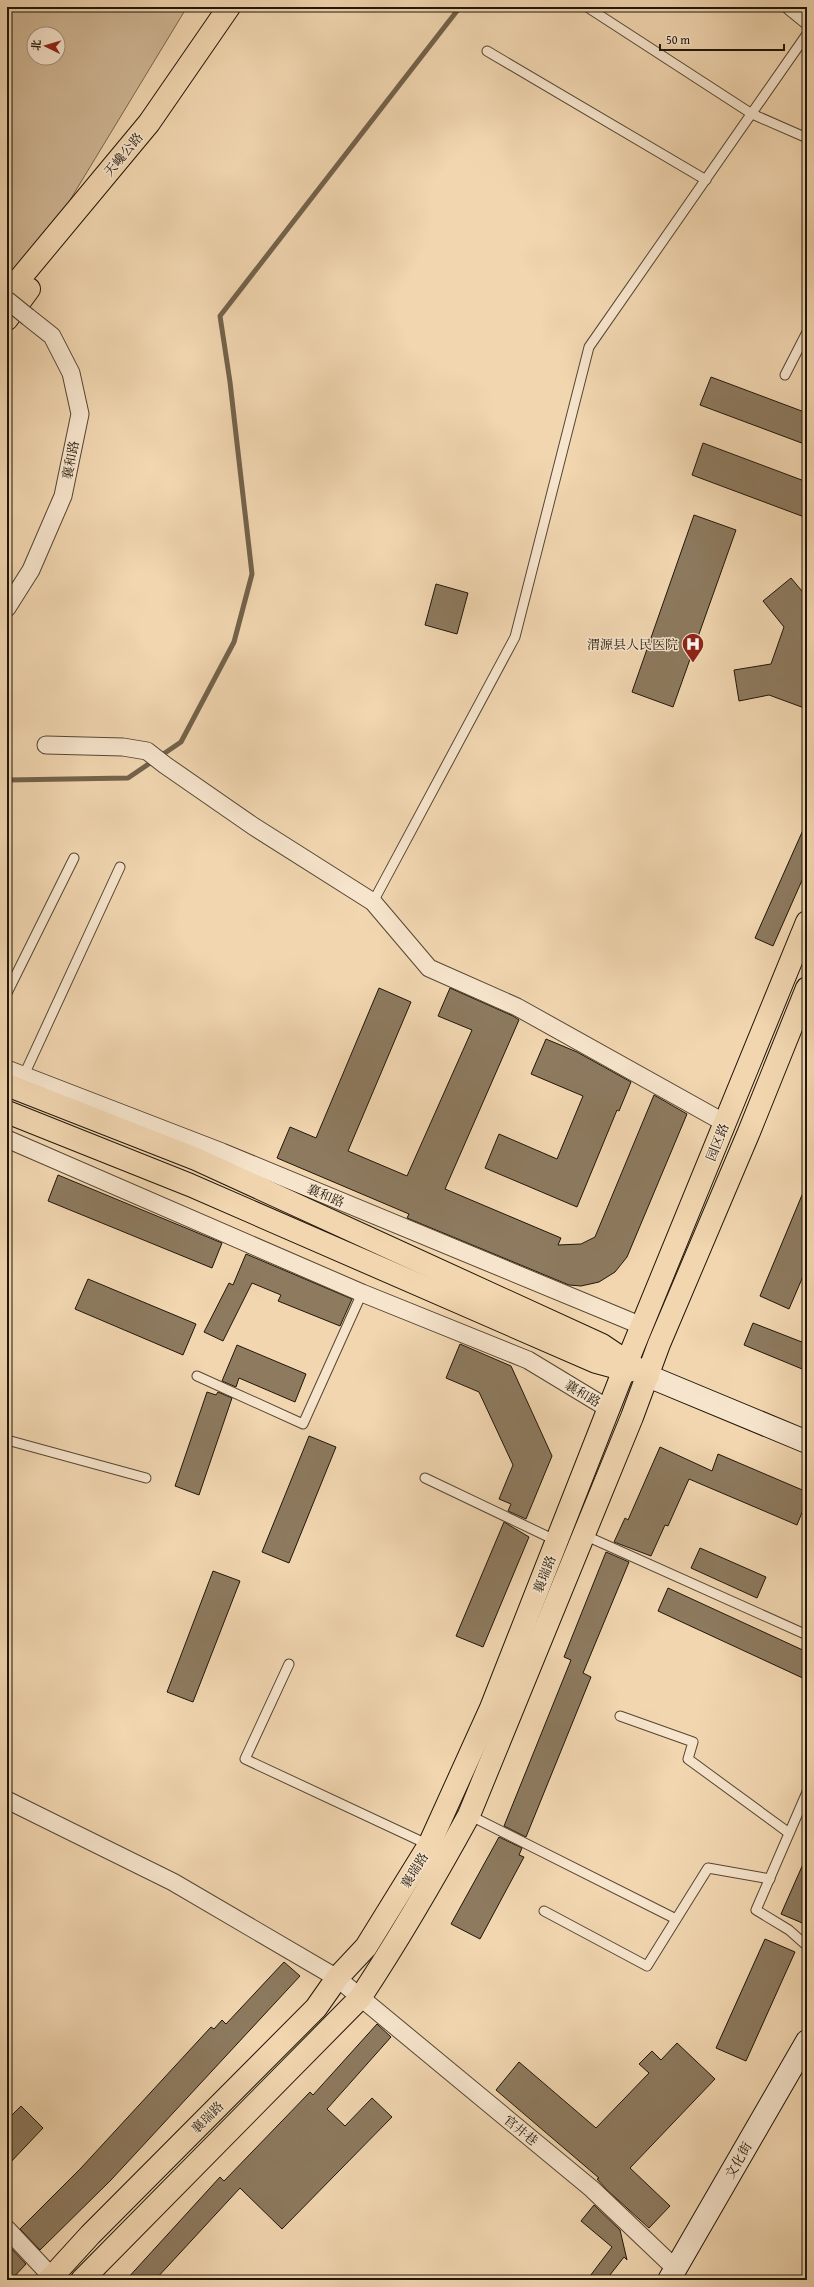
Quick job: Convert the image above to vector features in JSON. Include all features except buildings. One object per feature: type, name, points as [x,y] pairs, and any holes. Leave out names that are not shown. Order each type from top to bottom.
[{"type":"main road","name":"天巉公路","points":[[7,294],[149,123],[229,7]]},
{"type":"main road","points":[[17,318],[149,123]]},
{"type":"main road","name":"园区路","points":[[627,1362],[807,922]]},
{"type":"main road","name":"园区路","points":[[648,1376],[807,988]]},
{"type":"main road","points":[[15,1080],[196,1159],[602,1345],[648,1376]]},
{"type":"main road","points":[[7,1112],[197,1188],[596,1362],[648,1376],[807,1442]]},
{"type":"main road","name":"襄瑞路","points":[[50,2278],[90,2234],[316,2008],[337,1978],[366,1947],[429,1845],[491,1708],[627,1362]]},
{"type":"main road","name":"襄瑞路","points":[[82,2280],[360,1998],[383,1964],[469,1815],[648,1376]]},
{"type":"main road","name":"文化街","points":[[673,2274],[807,2041]]},
{"type":"street","points":[[791,7],[807,20]]},
{"type":"street","name":"襄和路","points":[[7,300],[17,318],[52,336],[71,373],[80,414],[63,496],[31,570],[7,608]]},
{"type":"street","points":[[46,745],[123,747],[147,751],[252,826],[373,902],[429,968],[517,1007],[725,1123]]},
{"type":"street","name":"襄和路","points":[[7,1069],[15,1080],[222,1152],[642,1326]]},
{"type":"street","name":"襄和路","points":[[7,1139],[362,1293],[528,1360],[609,1409]]},
{"type":"street","name":"官井巷","points":[[7,1800],[173,1882],[337,1978],[592,2189],[673,2274]]},
{"type":"street","points":[[7,2229],[50,2278]]},
{"type":"lane","points":[[587,7],[752,114],[807,138]]},
{"type":"lane","points":[[373,902],[515,637],[589,347],[807,34]]},
{"type":"lane","points":[[487,51],[706,180]]},
{"type":"lane","points":[[785,375],[807,332]]},
{"type":"lane","points":[[7,993],[74,858]]},
{"type":"lane","points":[[15,1080],[120,867]]},
{"type":"lane","points":[[197,1376],[303,1424],[362,1293]]},
{"type":"lane","points":[[7,1440],[146,1478]]},
{"type":"lane","points":[[425,1478],[557,1541]]},
{"type":"lane","points":[[583,1534],[807,1635]]},
{"type":"lane","points":[[288,1664],[245,1759],[429,1845]]},
{"type":"lane","points":[[620,1716],[693,1742],[688,1759],[789,1833]]},
{"type":"lane","points":[[807,1792],[756,1910],[789,1930],[807,1946]]},
{"type":"lane","points":[[469,1815],[676,1920]]},
{"type":"lane","points":[[544,1912],[648,1966],[708,1868],[770,1879]]},
{"type":"shaded area","points":[[7,7],[187,7],[7,304]]},
{"type":"waterway","points":[[7,780],[128,778],[181,742],[234,642],[252,574],[230,382],[220,316],[460,7]]},
{"type":"place","name":"渭源县人民医院","points":[[693,664]]}]
